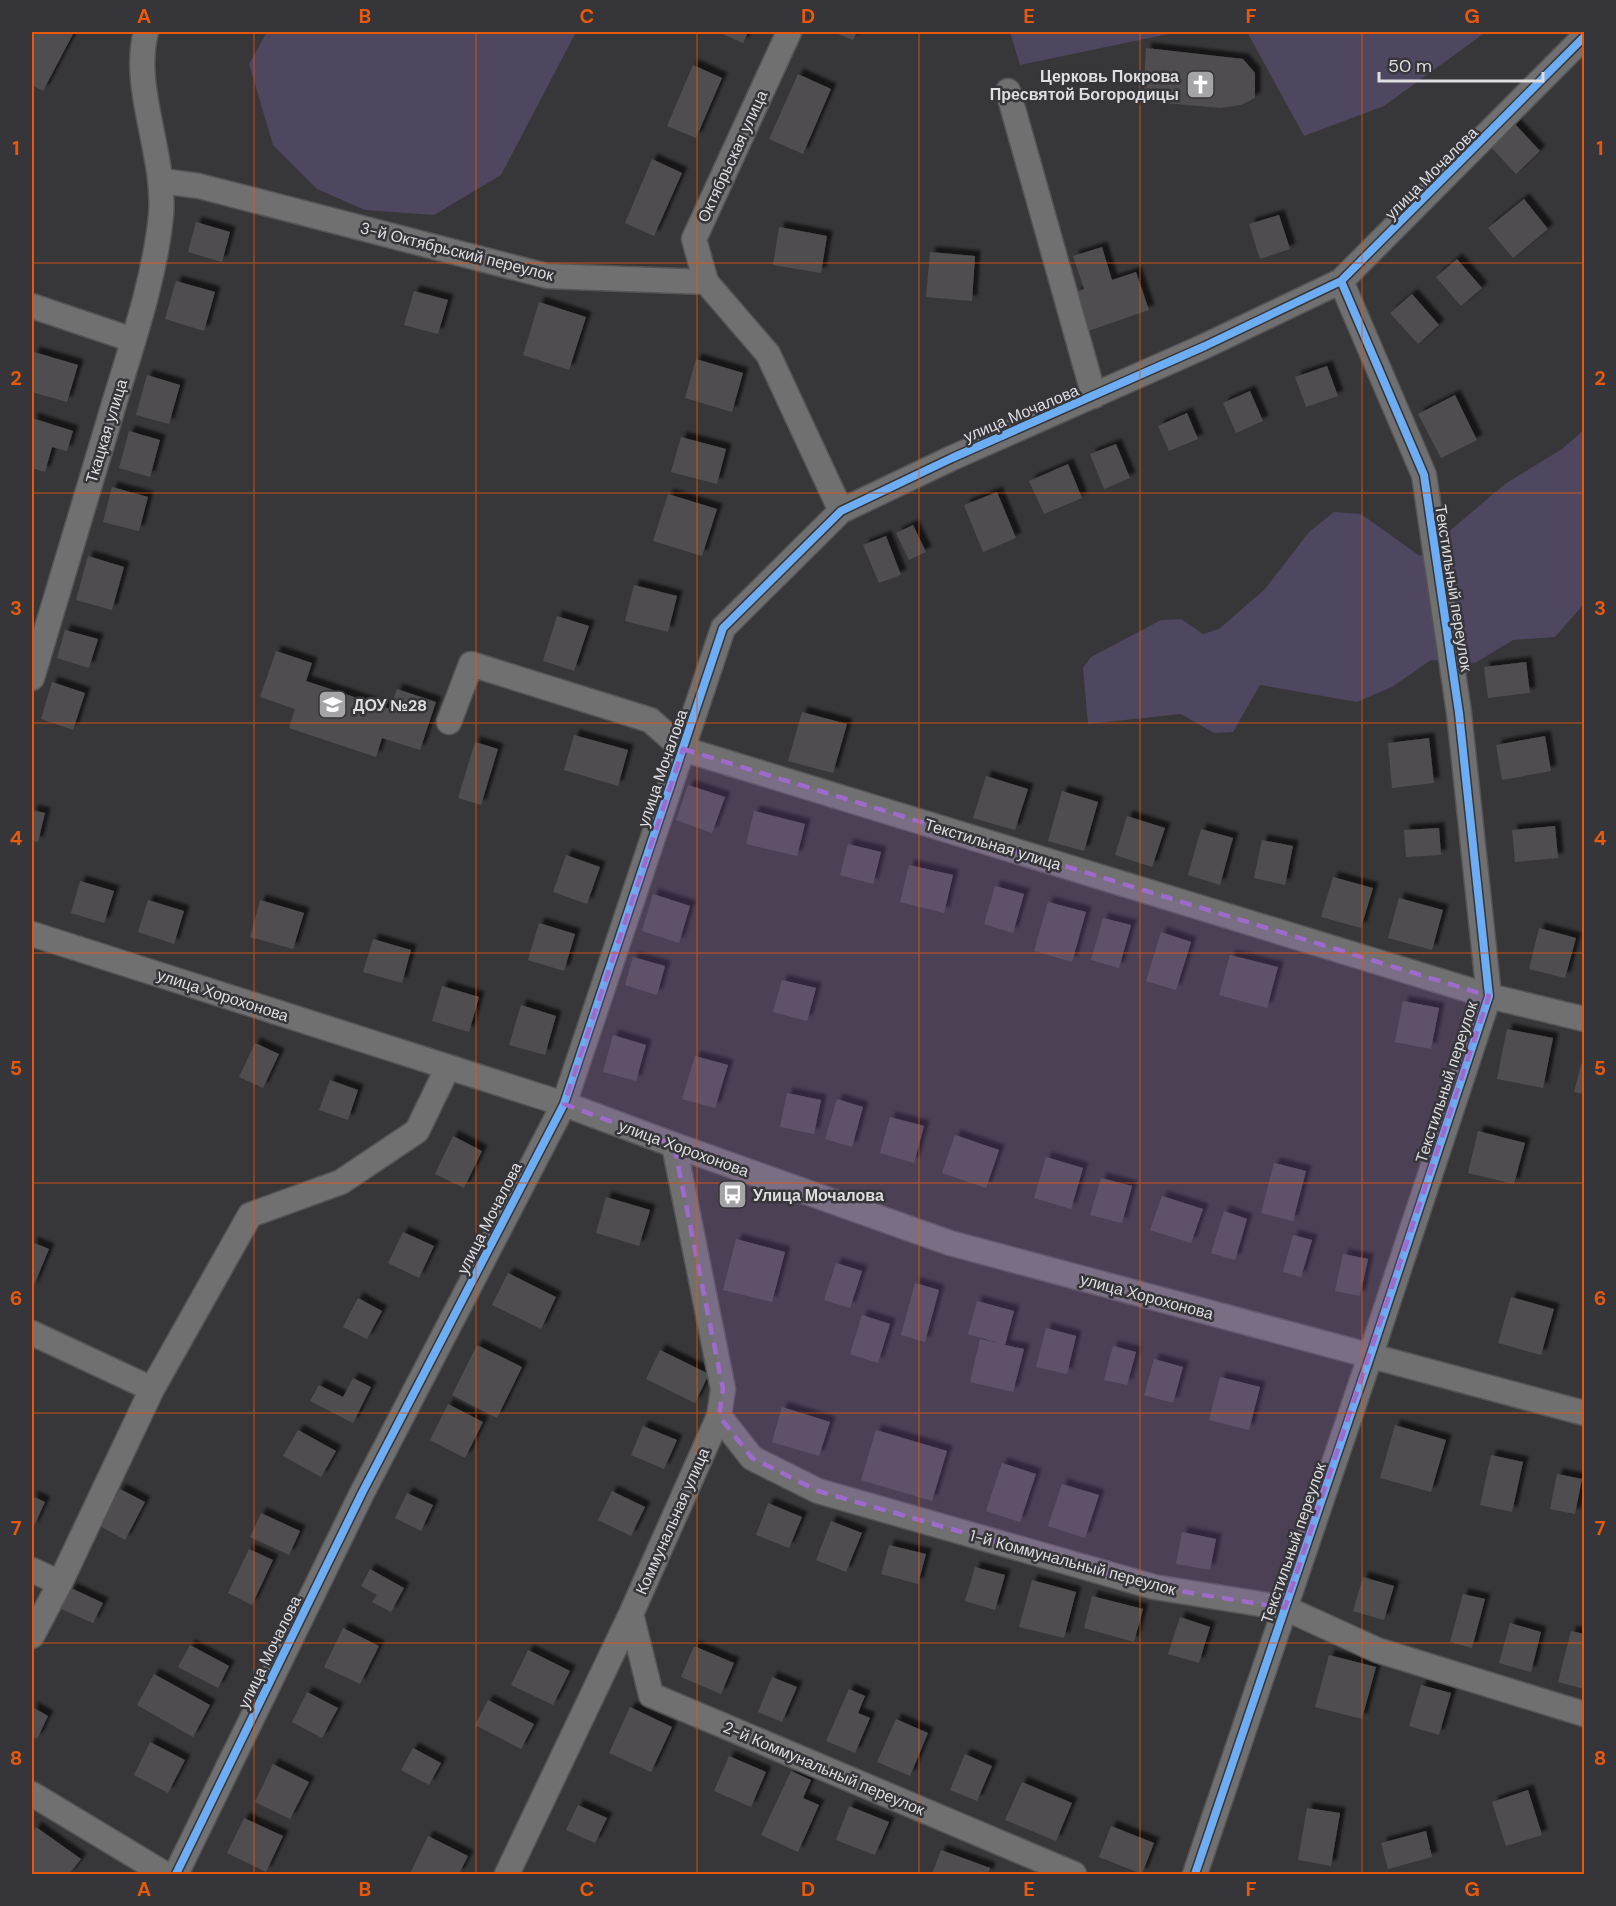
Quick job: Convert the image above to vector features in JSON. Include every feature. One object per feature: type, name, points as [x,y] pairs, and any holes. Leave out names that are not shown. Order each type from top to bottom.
[{"type":"street","name":"Ткацкая улица","points":[[32,678],[133,340],[153,261],[161,216],[162,181],[143,80],[143,43],[146,32]]},
{"type":"street","name":"Октябрьская улица","points":[[706,282],[694,238],[789,32]]},
{"type":"street","name":"улица Мочалова","points":[[176,1875],[362,1493],[564,1104],[723,628],[841,511],[1341,281],[1584,37]]},
{"type":"street","points":[[1008,90],[1094,396]]},
{"type":"street","name":"3-й Октябрьский переулок","points":[[162,181],[199,186],[547,276],[706,282]]},
{"type":"street","name":"Текстильный переулок","points":[[1195,1875],[1489,996],[1459,712],[1424,475],[1341,281]]},
{"type":"street","points":[[706,282],[768,354],[841,511]]},
{"type":"street","points":[[32,306],[133,340]]},
{"type":"street","name":"Текстильная улица","points":[[449,722],[471,664],[650,720],[683,749],[1489,996],[1584,1019]]},
{"type":"street","name":"улица Хорохонова","points":[[32,934],[564,1104],[950,1243],[1584,1413]]},
{"type":"street","points":[[32,1636],[60,1583],[152,1389],[250,1215],[341,1182],[417,1131],[448,1067]]},
{"type":"street","name":"Коммунальная улица","points":[[507,1875],[631,1614],[719,1416],[723,1389],[674,1145]]},
{"type":"street","points":[[32,1333],[152,1389]]},
{"type":"street","name":"1-й Коммунальный переулок","points":[[719,1416],[752,1458],[818,1491],[1154,1587],[1285,1608],[1377,1650],[1584,1714]]},
{"type":"street","points":[[32,1569],[60,1583]]},
{"type":"street","name":"2-й Коммунальный переулок","points":[[631,1614],[651,1695],[1074,1875]]},
{"type":"street","points":[[32,1794],[165,1875]]},
{"type":"highlighted area","points":[[683,749],[1489,996],[1285,1608],[1154,1587],[818,1491],[752,1458],[719,1416],[723,1389],[674,1145],[564,1104]]},
{"type":"shaded area","points":[[267,32],[576,32],[501,175],[434,215],[365,210],[317,189],[273,145],[249,64]]},
{"type":"shaded area","points":[[1010,32],[1178,32],[1020,65]]},
{"type":"shaded area","points":[[1247,32],[1486,32],[1384,106],[1304,136]]},
{"type":"shaded area","points":[[1584,430],[1584,604],[1555,637],[1513,640],[1475,663],[1431,660],[1392,687],[1357,702],[1260,685],[1233,732],[1214,733],[1181,714],[1088,724],[1083,668],[1091,657],[1161,620],[1181,619],[1203,634],[1219,629],[1265,589],[1309,532],[1334,512],[1361,514],[1420,556],[1505,484],[1562,449]]},
{"type":"building","points":[[32,32],[74,32],[43,91],[32,85]]},
{"type":"building","points":[[718,32],[748,32],[743,43]]},
{"type":"building","points":[[833,32],[857,32],[853,40]]},
{"type":"building","name":"Церковь Покрова Пресвятой Богородицы","points":[[1146,48],[1243,59],[1255,73],[1255,98],[1241,105],[1221,108],[1143,101]]},
{"type":"building","points":[[693,65],[722,78],[696,138],[667,126]]},
{"type":"building","points":[[798,74],[831,89],[803,154],[769,139]]},
{"type":"building","points":[[1515,124],[1540,151],[1516,174],[1490,146]]},
{"type":"building","points":[[652,159],[682,173],[654,236],[625,223]]},
{"type":"building","points":[[1524,199],[1548,229],[1513,258],[1488,228]]},
{"type":"building","points":[[1279,215],[1290,249],[1260,259],[1249,224]]},
{"type":"building","points":[[196,222],[230,232],[222,262],[188,252]]},
{"type":"building","points":[[779,227],[827,236],[821,273],[773,265]]},
{"type":"building","points":[[1102,247],[1112,280],[1136,272],[1149,310],[1088,331],[1076,292],[1084,289],[1073,256]]},
{"type":"building","points":[[930,252],[975,256],[972,301],[926,297]]},
{"type":"building","points":[[1457,259],[1482,288],[1461,306],[1436,277]]},
{"type":"building","points":[[176,281],[215,292],[204,331],[165,319]]},
{"type":"building","points":[[414,291],[448,300],[438,334],[404,325]]},
{"type":"building","points":[[1412,294],[1439,325],[1418,344],[1390,313]]},
{"type":"building","points":[[539,302],[586,317],[569,370],[523,355]]},
{"type":"building","points":[[34,352],[78,365],[67,402],[32,392]]},
{"type":"building","points":[[696,359],[743,373],[732,412],[685,398]]},
{"type":"building","points":[[1327,366],[1338,396],[1306,407],[1295,377]]},
{"type":"building","points":[[147,375],[180,385],[169,424],[136,415]]},
{"type":"building","points":[[1250,391],[1263,421],[1236,433],[1223,403]]},
{"type":"building","points":[[1455,395],[1477,440],[1441,458],[1418,414]]},
{"type":"building","points":[[1187,413],[1198,439],[1169,451],[1158,426]]},
{"type":"building","points":[[32,418],[73,431],[67,451],[52,447],[45,472],[32,468]]},
{"type":"building","points":[[129,431],[160,440],[150,477],[119,468]]},
{"type":"building","points":[[681,437],[726,449],[717,484],[671,472]]},
{"type":"building","points":[[1116,444],[1130,478],[1104,489],[1090,454]]},
{"type":"building","points":[[1068,464],[1082,498],[1044,514],[1029,481]]},
{"type":"building","points":[[112,487],[148,497],[139,531],[103,522]]},
{"type":"building","points":[[997,492],[1016,538],[983,552],[964,505]]},
{"type":"building","points":[[668,494],[717,509],[702,556],[653,541]]},
{"type":"building","points":[[913,525],[926,552],[909,560],[896,533]]},
{"type":"building","points":[[886,536],[901,575],[879,583],[863,545]]},
{"type":"building","points":[[88,556],[124,567],[112,610],[76,600]]},
{"type":"building","points":[[634,585],[677,596],[668,632],[625,621]]},
{"type":"building","points":[[557,616],[589,626],[574,671],[543,661]]},
{"type":"building","points":[[65,630],[98,639],[89,668],[57,658]]},
{"type":"building","name":"ДОУ №28","points":[[276,651],[312,663],[306,681],[390,709],[397,689],[436,702],[420,750],[382,738],[376,757],[289,728],[295,709],[260,697]]},
{"type":"building","points":[[1526,662],[1530,693],[1488,698],[1484,667]]},
{"type":"building","points":[[52,682],[85,693],[73,730],[41,719]]},
{"type":"building","points":[[802,712],[847,724],[833,773],[788,761]]},
{"type":"building","points":[[574,735],[628,750],[618,786],[564,770]]},
{"type":"building","points":[[1545,736],[1551,771],[1502,780],[1496,745]]},
{"type":"building","points":[[1429,738],[1434,783],[1392,788],[1388,743]]},
{"type":"building","points":[[475,742],[498,749],[481,805],[458,798]]},
{"type":"building","points":[[986,776],[1028,789],[1015,830],[973,818]]},
{"type":"building","points":[[688,785],[725,797],[712,833],[676,820]]},
{"type":"building","points":[[1062,791],[1098,802],[1084,851],[1048,841]]},
{"type":"building","points":[[32,810],[45,813],[38,842],[32,841]]},
{"type":"building","points":[[754,811],[805,824],[797,856],[746,844]]},
{"type":"building","points":[[1127,816],[1165,828],[1152,867],[1115,855]]},
{"type":"building","points":[[1555,826],[1558,858],[1515,862],[1512,830]]},
{"type":"building","points":[[1439,828],[1441,855],[1406,857],[1404,830]]},
{"type":"building","points":[[1201,829],[1233,838],[1220,885],[1188,875]]},
{"type":"building","points":[[1262,840],[1293,846],[1285,885],[1254,878]]},
{"type":"building","points":[[848,844],[881,852],[873,884],[840,875]]},
{"type":"building","points":[[566,855],[600,867],[587,904],[553,892]]},
{"type":"building","points":[[909,865],[953,875],[944,913],[900,902]]},
{"type":"building","points":[[1333,877],[1373,888],[1361,928],[1321,917]]},
{"type":"building","points":[[80,881],[114,891],[104,923],[71,913]]},
{"type":"building","points":[[995,886],[1024,894],[1013,933],[984,924]]},
{"type":"building","points":[[653,894],[690,906],[679,943],[642,931]]},
{"type":"building","points":[[1399,898],[1443,910],[1432,950],[1388,938]]},
{"type":"building","points":[[148,900],[184,911],[174,944],[138,932]]},
{"type":"building","points":[[260,900],[304,913],[293,949],[250,937]]},
{"type":"building","points":[[1048,902],[1086,912],[1072,962],[1034,951]]},
{"type":"building","points":[[1103,918],[1131,925],[1119,968],[1091,960]]},
{"type":"building","points":[[539,923],[575,934],[564,971],[528,960]]},
{"type":"building","points":[[1539,928],[1576,938],[1565,978],[1529,969]]},
{"type":"building","points":[[1161,932],[1191,942],[1176,990],[1146,981]]},
{"type":"building","points":[[373,939],[411,950],[402,983],[363,972]]},
{"type":"building","points":[[1230,955],[1278,967],[1267,1008],[1219,995]]},
{"type":"building","points":[[633,957],[665,966],[657,995],[625,985]]},
{"type":"building","points":[[782,980],[816,988],[807,1021],[773,1012]]},
{"type":"building","points":[[442,986],[479,997],[469,1032],[432,1021]]},
{"type":"building","points":[[1403,1001],[1439,1008],[1431,1049],[1395,1042]]},
{"type":"building","points":[[521,1005],[556,1016],[545,1055],[509,1045]]},
{"type":"building","points":[[1507,1029],[1553,1038],[1543,1088],[1497,1079]]},
{"type":"building","points":[[613,1035],[646,1045],[636,1081],[603,1072]]},
{"type":"building","points":[[255,1043],[279,1054],[263,1088],[239,1077]]},
{"type":"building","points":[[1584,1054],[1584,1094],[1574,1092]]},
{"type":"building","points":[[695,1056],[728,1065],[715,1108],[682,1099]]},
{"type":"building","points":[[330,1080],[358,1090],[348,1120],[319,1110]]},
{"type":"building","points":[[787,1093],[821,1100],[814,1134],[780,1127]]},
{"type":"building","points":[[837,1099],[863,1107],[852,1147],[825,1139]]},
{"type":"building","points":[[890,1117],[924,1126],[914,1163],[880,1153]]},
{"type":"building","points":[[1478,1131],[1525,1143],[1514,1184],[1468,1173]]},
{"type":"building","points":[[955,1135],[999,1150],[986,1188],[942,1173]]},
{"type":"building","points":[[453,1136],[482,1151],[464,1188],[435,1174]]},
{"type":"building","points":[[1046,1157],[1083,1168],[1071,1209],[1034,1198]]},
{"type":"building","points":[[1274,1163],[1306,1171],[1293,1221],[1261,1213]]},
{"type":"building","points":[[1101,1178],[1132,1186],[1122,1223],[1090,1215]]},
{"type":"building","points":[[1162,1196],[1203,1209],[1191,1243],[1150,1230]]},
{"type":"building","points":[[606,1197],[650,1210],[639,1246],[596,1233]]},
{"type":"building","points":[[1224,1211],[1247,1219],[1235,1260],[1211,1253]]},
{"type":"building","points":[[403,1232],[434,1246],[419,1278],[388,1263]]},
{"type":"building","points":[[1293,1235],[1312,1240],[1301,1277],[1283,1272]]},
{"type":"building","points":[[736,1239],[785,1252],[772,1302],[723,1290]]},
{"type":"building","points":[[32,1242],[49,1249],[32,1290]]},
{"type":"building","points":[[1343,1254],[1368,1259],[1360,1296],[1335,1291]]},
{"type":"building","points":[[836,1263],[862,1271],[850,1308],[824,1300]]},
{"type":"building","points":[[508,1273],[556,1297],[541,1329],[492,1305]]},
{"type":"building","points":[[915,1283],[939,1290],[925,1342],[901,1335]]},
{"type":"building","points":[[1511,1297],[1554,1309],[1541,1355],[1498,1343]]},
{"type":"building","points":[[358,1298],[382,1311],[367,1339],[343,1327]]},
{"type":"building","points":[[977,1301],[1014,1311],[1005,1345],[1024,1349],[1013,1392],[970,1382],[980,1339],[999,1343],[968,1334]]},
{"type":"building","points":[[862,1315],[890,1324],[878,1363],[850,1354]]},
{"type":"building","points":[[1046,1328],[1076,1336],[1067,1374],[1036,1367]]},
{"type":"building","points":[[477,1345],[522,1367],[497,1418],[452,1395]]},
{"type":"building","points":[[1113,1346],[1136,1352],[1127,1385],[1104,1380]]},
{"type":"building","points":[[660,1350],[709,1374],[695,1403],[646,1379]]},
{"type":"building","points":[[1154,1359],[1183,1367],[1173,1403],[1144,1395]]},
{"type":"building","points":[[1220,1377],[1260,1387],[1249,1430],[1209,1420]]},
{"type":"building","points":[[353,1378],[371,1387],[353,1423],[310,1401],[319,1385],[343,1397]]},
{"type":"building","points":[[448,1404],[483,1422],[465,1458],[430,1440]]},
{"type":"building","points":[[782,1407],[830,1422],[819,1456],[772,1442]]},
{"type":"building","points":[[1395,1425],[1446,1440],[1431,1492],[1380,1478]]},
{"type":"building","points":[[643,1426],[677,1440],[664,1469],[631,1455]]},
{"type":"building","points":[[298,1430],[336,1451],[321,1477],[283,1456]]},
{"type":"building","points":[[876,1430],[947,1451],[932,1501],[861,1480]]},
{"type":"building","points":[[1491,1455],[1523,1462],[1512,1512],[1480,1505]]},
{"type":"building","points":[[1002,1463],[1036,1474],[1020,1522],[986,1511]]},
{"type":"building","points":[[1557,1474],[1582,1479],[1575,1514],[1550,1509]]},
{"type":"building","points":[[1062,1484],[1099,1495],[1085,1538],[1048,1526]]},
{"type":"building","points":[[120,1489],[145,1502],[125,1540],[100,1526]]},
{"type":"building","points":[[612,1491],[645,1507],[631,1536],[598,1520]]},
{"type":"building","points":[[407,1493],[433,1505],[421,1531],[395,1518]]},
{"type":"building","points":[[32,1496],[45,1502],[32,1530]]},
{"type":"building","points":[[768,1503],[802,1517],[789,1548],[756,1535]]},
{"type":"building","points":[[261,1513],[300,1531],[289,1555],[250,1537]]},
{"type":"building","points":[[831,1521],[862,1533],[846,1572],[816,1560]]},
{"type":"building","points":[[1182,1532],[1216,1539],[1210,1570],[1176,1564]]},
{"type":"building","points":[[889,1545],[926,1554],[918,1584],[881,1574]]},
{"type":"building","points":[[249,1549],[273,1560],[252,1605],[228,1593]]},
{"type":"building","points":[[975,1567],[1005,1575],[995,1610],[965,1601]]},
{"type":"building","points":[[370,1569],[404,1588],[391,1612],[372,1602],[377,1595],[361,1586]]},
{"type":"building","points":[[1363,1577],[1394,1586],[1384,1620],[1353,1611]]},
{"type":"building","points":[[1032,1580],[1076,1592],[1064,1638],[1019,1627]]},
{"type":"building","points":[[71,1588],[103,1603],[93,1623],[61,1609]]},
{"type":"building","points":[[1463,1594],[1485,1599],[1472,1648],[1450,1642]]},
{"type":"building","points":[[1092,1596],[1143,1609],[1134,1642],[1084,1628]]},
{"type":"building","points":[[1180,1617],[1210,1627],[1199,1663],[1168,1654]]},
{"type":"building","points":[[1510,1623],[1541,1632],[1531,1672],[1499,1663]]},
{"type":"building","points":[[343,1628],[379,1646],[360,1684],[324,1667]]},
{"type":"building","points":[[1571,1631],[1584,1634],[1584,1689],[1558,1682]]},
{"type":"building","points":[[190,1645],[229,1666],[218,1688],[178,1667]]},
{"type":"building","points":[[694,1646],[734,1663],[721,1694],[681,1677]]},
{"type":"building","points":[[528,1650],[570,1671],[553,1705],[511,1685]]},
{"type":"building","points":[[1329,1655],[1376,1667],[1362,1719],[1315,1707]]},
{"type":"building","points":[[154,1674],[210,1705],[193,1737],[137,1705]]},
{"type":"building","points":[[772,1677],[797,1687],[782,1722],[758,1712]]},
{"type":"building","points":[[1421,1685],[1451,1693],[1439,1735],[1409,1726]]},
{"type":"building","points":[[849,1689],[865,1696],[858,1713],[870,1718],[855,1753],[826,1741]]},
{"type":"building","points":[[307,1692],[338,1708],[322,1738],[292,1722]]},
{"type":"building","points":[[488,1700],[534,1724],[521,1749],[475,1725]]},
{"type":"building","points":[[32,1707],[48,1716],[37,1739],[32,1736]]},
{"type":"building","points":[[630,1707],[672,1727],[651,1772],[609,1753]]},
{"type":"building","points":[[896,1719],[928,1733],[910,1776],[877,1762]]},
{"type":"building","points":[[150,1742],[185,1760],[168,1793],[134,1775]]},
{"type":"building","points":[[413,1748],[441,1763],[429,1785],[401,1770]]},
{"type":"building","points":[[965,1754],[992,1766],[977,1801],[950,1790]]},
{"type":"building","points":[[729,1756],[766,1772],[751,1807],[714,1791]]},
{"type":"building","points":[[273,1764],[309,1782],[290,1819],[255,1802]]},
{"type":"building","points":[[791,1771],[811,1780],[803,1798],[819,1805],[798,1852],[761,1835]]},
{"type":"building","points":[[1022,1782],[1072,1803],[1056,1841],[1005,1820]]},
{"type":"building","points":[[1528,1790],[1542,1835],[1506,1846],[1492,1802]]},
{"type":"building","points":[[578,1805],[607,1818],[595,1843],[566,1830]]},
{"type":"building","points":[[849,1806],[889,1822],[875,1855],[836,1840]]},
{"type":"building","points":[[1307,1808],[1340,1813],[1331,1866],[1298,1860]]},
{"type":"building","points":[[244,1818],[283,1836],[266,1872],[227,1853]]},
{"type":"building","points":[[1111,1826],[1154,1843],[1142,1874],[1099,1857]]},
{"type":"building","points":[[36,1827],[81,1859],[69,1874],[32,1874],[32,1834]]},
{"type":"building","points":[[1426,1831],[1432,1857],[1388,1869],[1381,1843]]},
{"type":"building","points":[[428,1836],[468,1856],[459,1874],[410,1874]]},
{"type":"building","points":[[941,1850],[990,1868],[988,1874],[932,1874]]},
{"type":"cycle path","points":[[176,1874],[362,1493],[564,1104],[723,628],[841,511],[952,458],[1205,346],[1341,281],[1584,37]]},
{"type":"cycle path","points":[[1195,1874],[1489,996],[1459,713],[1424,475],[1341,281]]},
{"type":"place","name":"Церковь Покрова Пресвятой Богородицы","points":[[1200,85]]},
{"type":"place","name":"ДОУ №28","points":[[332,705]]},
{"type":"place","name":"Улица Мочалова","points":[[732,1195]]}]
